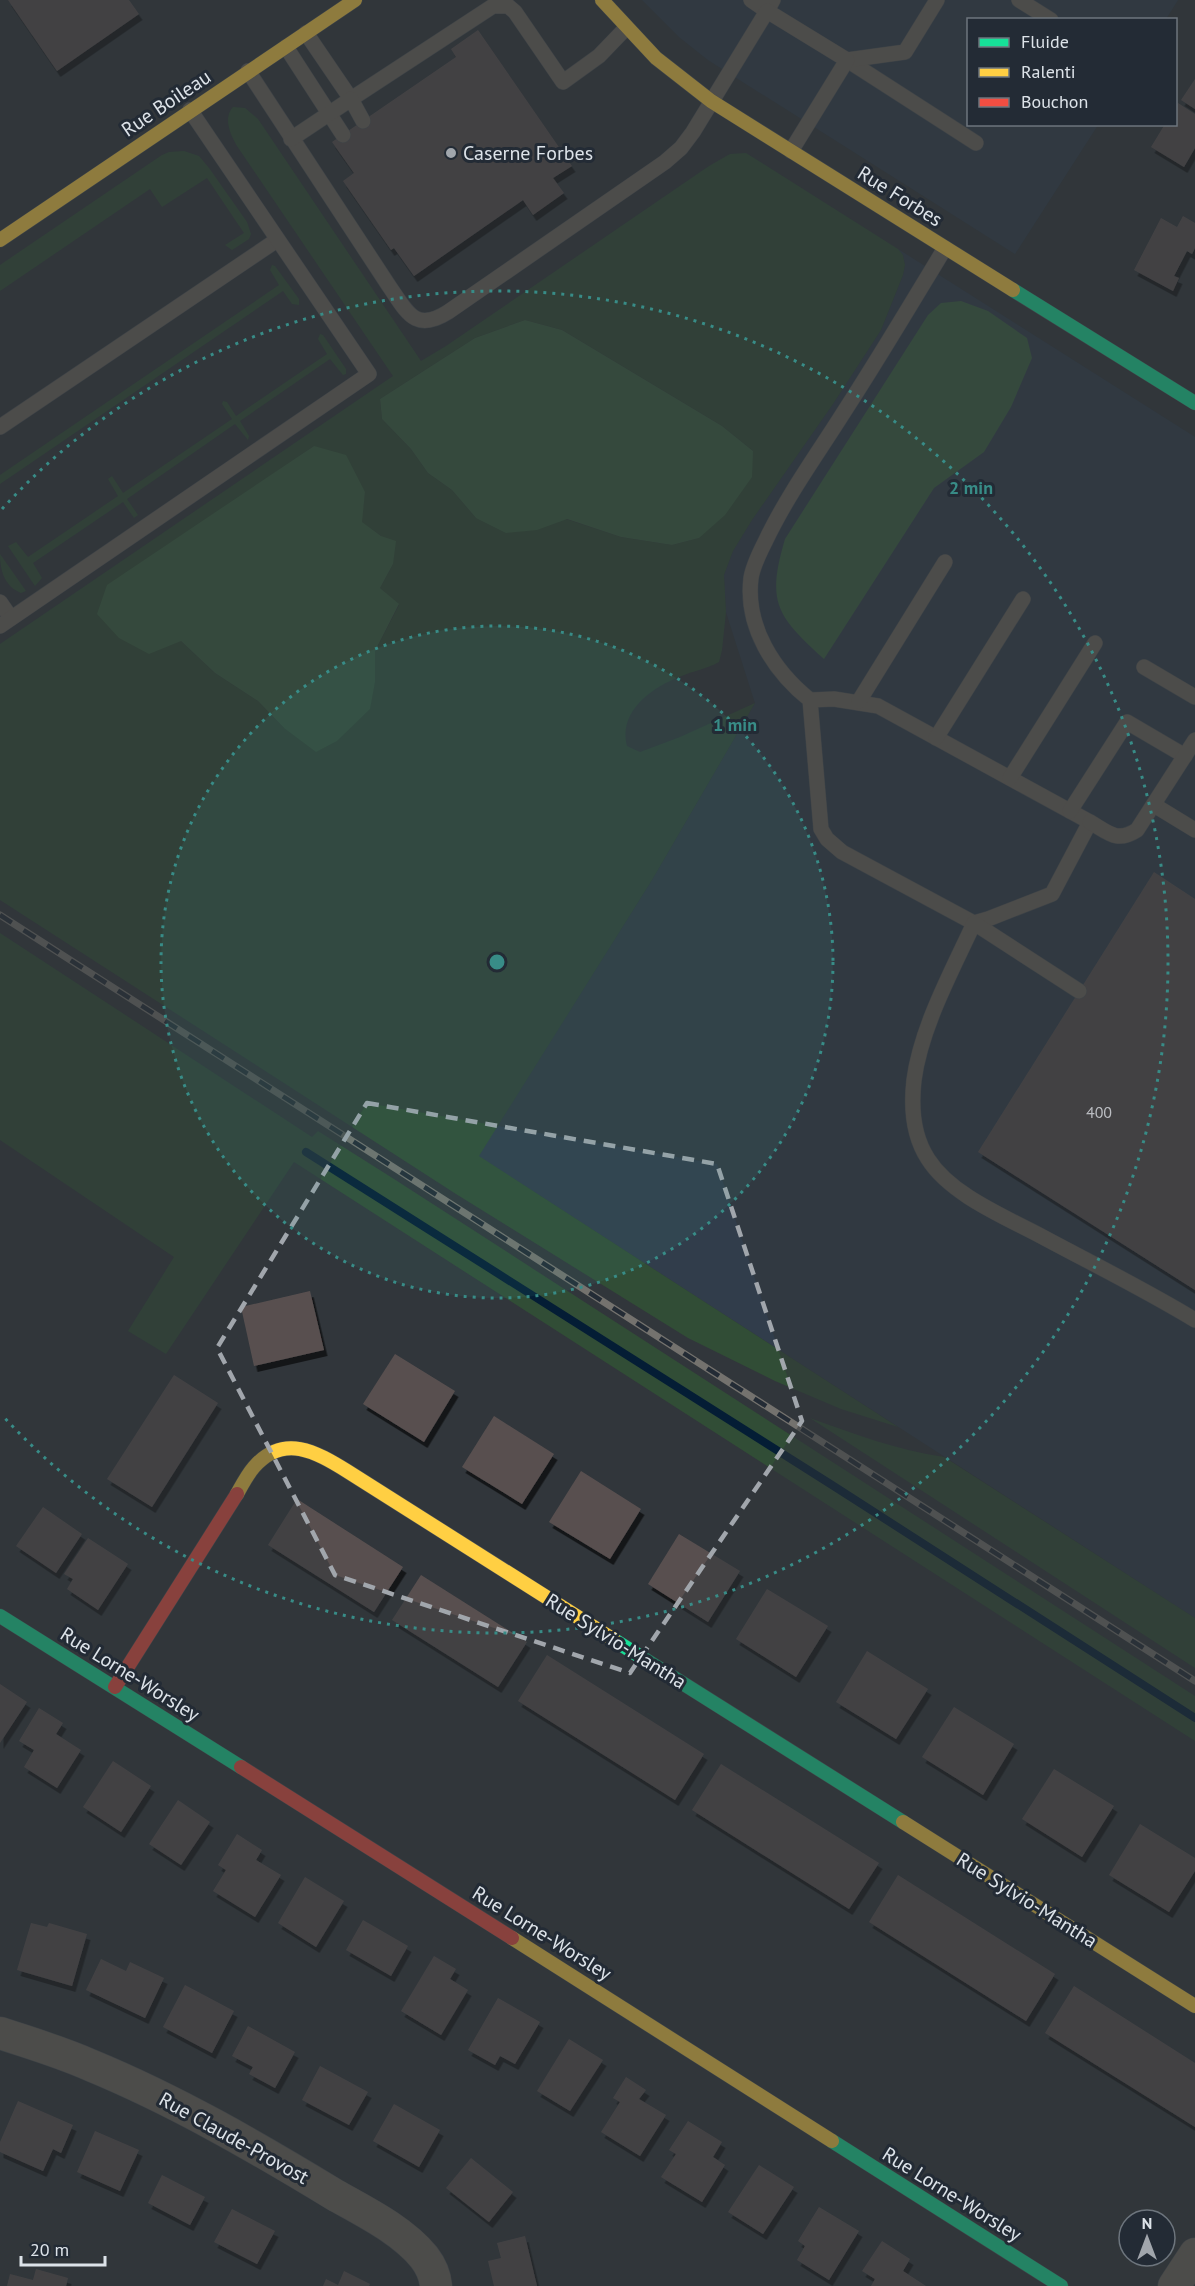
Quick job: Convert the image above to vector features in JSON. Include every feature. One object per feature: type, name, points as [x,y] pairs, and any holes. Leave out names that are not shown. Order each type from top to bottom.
[{"type":"street","name":"Rue Boileau","points":[[0,240],[355,0]]},
{"type":"street","name":"Rue Forbes","points":[[602,0],[626,28],[674,74],[711,101],[945,248],[1193,398]]},
{"type":"street","name":"Rue Sylvio-Mantha","points":[[115,1687],[254,1467],[262,1458],[284,1448],[295,1446],[306,1448],[347,1471],[1195,2006]]},
{"type":"street","name":"Rue Lorne-Worsley","points":[[0,1616],[1061,2286]]},
{"type":"street","name":"Rue Claude-Provost","points":[[0,2033],[60,2053],[115,2076],[223,2130],[302,2174],[372,2216],[414,2247],[432,2268],[436,2286]]},
{"type":"street","points":[[1174,2286],[1195,2254]]},
{"type":"lane","points":[[751,0],[770,5],[848,60],[976,143]]},
{"type":"lane","points":[[791,151],[848,60],[905,52],[937,0]]},
{"type":"lane","points":[[1019,0],[1048,18]]},
{"type":"lane","points":[[248,71],[409,314],[416,320],[429,321],[448,312],[665,162],[681,148],[770,5]]},
{"type":"lane","points":[[291,139],[493,6],[508,6],[515,12],[562,82],[599,56],[626,28]]},
{"type":"lane","points":[[306,33],[351,99],[363,121]]},
{"type":"lane","points":[[286,46],[343,135]]},
{"type":"lane","points":[[0,602],[6,622],[369,374],[190,110]]},
{"type":"lane","points":[[0,427],[277,240]]},
{"type":"lane","points":[[945,248],[774,524],[757,559],[752,576],[753,610],[758,631],[767,652],[795,688],[810,700],[859,701],[878,706],[1117,837],[1126,837],[1137,830],[1195,740]]},
{"type":"lane","points":[[859,701],[945,562]]},
{"type":"lane","points":[[936,738],[1023,599]]},
{"type":"lane","points":[[1010,778],[1095,643]]},
{"type":"lane","points":[[1144,667],[1195,698]]},
{"type":"lane","points":[[810,700],[821,829],[827,839],[842,852],[974,922],[1079,991]]},
{"type":"lane","points":[[1070,811],[1127,722],[1185,756]]},
{"type":"lane","points":[[1154,805],[1195,830]]},
{"type":"lane","points":[[974,922],[988,919],[1052,894],[1090,822]]},
{"type":"lane","points":[[974,922],[919,1054],[914,1081],[913,1113],[917,1137],[927,1159],[955,1187],[984,1205],[1195,1320]]},
{"type":"highlighted area","points":[[367,1103],[717,1164],[802,1421],[630,1673],[335,1575],[217,1348]]},
{"type":"shaded area","points":[[642,0],[1178,0],[1167,18],[967,18],[967,126],[1097,126],[1015,254],[708,60],[679,37]]},
{"type":"shaded area","points":[[898,249],[1195,437],[1195,1618],[478,1156],[652,880],[755,703],[726,612],[724,575],[733,551],[752,520],[833,404],[881,330],[903,275],[905,265],[903,255]]},
{"type":"green space","points":[[233,107],[245,108],[258,119],[421,361],[730,154],[746,153],[898,249],[903,255],[905,265],[903,275],[881,330],[733,551],[724,575],[726,612],[719,662],[668,682],[639,703],[627,722],[627,746],[640,752],[680,737],[755,703],[652,880],[479,1156],[898,1427],[841,1409],[775,1381],[688,1338],[456,1194],[0,900],[0,644],[393,376],[237,146],[228,121]],"holes":[[[525,320],[562,330],[722,426],[753,451],[699,538],[672,545],[621,537],[566,519],[476,518],[452,490],[428,473],[411,449],[382,419],[380,399],[475,338]],[[314,446],[365,492],[361,522],[381,536],[393,564],[380,588],[399,605],[375,651],[375,682],[284,728],[258,701],[215,673],[181,641],[226,506]]]},
{"type":"green space","points":[[184,151],[199,156],[209,168],[247,222],[251,234],[249,239],[232,250],[225,245],[244,233],[207,178],[162,207],[150,189],[0,291],[0,265],[162,155]]},
{"type":"green space","points":[[272,265],[299,299],[299,305],[292,304],[283,291],[0,484],[0,475],[279,285],[270,270]]},
{"type":"green space","points":[[961,301],[988,311],[1027,338],[1032,358],[1011,407],[984,452],[934,488],[824,659],[795,631],[780,607],[776,579],[785,539],[928,315],[941,303]]},
{"type":"green space","points":[[525,320],[562,330],[722,426],[753,451],[752,477],[725,515],[699,538],[672,545],[621,537],[567,519],[537,530],[506,533],[476,518],[452,490],[428,473],[411,449],[382,419],[380,399],[475,338]]},
{"type":"green space","points":[[320,334],[323,335],[346,369],[346,374],[343,375],[330,359],[240,421],[249,436],[248,440],[235,424],[127,499],[138,515],[134,518],[123,502],[33,563],[42,578],[35,586],[8,546],[16,542],[28,557],[118,496],[108,479],[112,476],[123,493],[232,419],[222,404],[223,401],[227,402],[236,416],[327,354],[318,339]]},
{"type":"green space","points":[[314,446],[346,455],[365,492],[362,522],[381,536],[396,541],[393,564],[380,588],[399,604],[375,651],[375,682],[370,709],[337,741],[316,752],[284,728],[258,701],[215,673],[181,641],[149,654],[119,638],[97,614],[107,585]]},
{"type":"green space","points":[[0,554],[26,591],[21,593],[7,582],[2,572]]},
{"type":"green space","points":[[0,933],[312,1137],[318,1131],[394,1179],[1195,1696],[1195,1741],[294,1162],[166,1354],[128,1331],[174,1257],[0,1140]]},
{"type":"green space","points":[[810,1418],[893,1446],[944,1457],[1195,1618],[1195,1668]]},
{"type":"building","points":[[8,0],[129,0],[139,14],[57,71]]},
{"type":"building","name":"Caserne Forbes","points":[[478,30],[572,166],[553,178],[564,193],[533,215],[523,200],[414,276],[394,248],[391,250],[343,181],[354,173],[332,142],[456,57],[451,49]]},
{"type":"building","points":[[1195,79],[1195,109],[1181,100]]},
{"type":"building","points":[[1178,103],[1195,114],[1195,148],[1184,167],[1151,147],[1164,126],[1177,126]]},
{"type":"building","points":[[1183,216],[1195,223],[1195,248],[1192,254],[1187,251],[1174,276],[1179,278],[1173,291],[1134,270],[1161,218],[1177,227]]},
{"type":"building","points":[[1154,872],[1195,899],[1195,1290],[978,1152]]},
{"type":"building","points":[[310,1291],[324,1350],[254,1366],[241,1307]]},
{"type":"building","points":[[395,1354],[455,1391],[424,1442],[363,1404]]},
{"type":"building","points":[[174,1375],[218,1403],[152,1507],[107,1479]]},
{"type":"building","points":[[494,1416],[554,1454],[522,1504],[462,1467]]},
{"type":"building","points":[[581,1471],[641,1509],[610,1559],[549,1522]]},
{"type":"building","points":[[297,1499],[403,1567],[374,1612],[268,1545]]},
{"type":"building","points":[[43,1507],[82,1534],[56,1573],[16,1546]]},
{"type":"building","points":[[679,1534],[740,1571],[708,1622],[648,1584]]},
{"type":"building","points":[[88,1538],[128,1564],[98,1610],[67,1589],[73,1579],[64,1574]]},
{"type":"building","points":[[421,1575],[527,1642],[498,1687],[392,1620]]},
{"type":"building","points":[[767,1589],[828,1626],[796,1677],[736,1639]]},
{"type":"building","points":[[867,1651],[928,1689],[896,1739],[836,1702]]},
{"type":"building","points":[[547,1655],[704,1754],[675,1800],[518,1701]]},
{"type":"building","points":[[0,1684],[27,1702],[0,1743]]},
{"type":"building","points":[[954,1707],[1014,1744],[983,1795],[922,1757]]},
{"type":"building","points":[[39,1708],[63,1723],[56,1734],[81,1750],[57,1788],[24,1767],[34,1750],[19,1741]]},
{"type":"building","points":[[113,1761],[151,1786],[121,1832],[83,1807]]},
{"type":"building","points":[[721,1764],[879,1863],[849,1909],[692,1810]]},
{"type":"building","points":[[1054,1769],[1114,1806],[1082,1857],[1022,1819]]},
{"type":"building","points":[[178,1800],[210,1822],[181,1865],[149,1844]]},
{"type":"building","points":[[1140,1824],[1195,1858],[1195,1871],[1169,1912],[1109,1875]]},
{"type":"building","points":[[237,1834],[262,1850],[256,1860],[281,1875],[255,1917],[213,1891],[226,1870],[218,1865]]},
{"type":"building","points":[[898,1875],[1055,1974],[1026,2021],[869,1922]]},
{"type":"building","points":[[305,1877],[344,1901],[316,1947],[278,1923]]},
{"type":"building","points":[[363,1920],[408,1946],[391,1976],[346,1950]]},
{"type":"building","points":[[31,1923],[47,1927],[49,1923],[87,1934],[72,1986],[17,1970]]},
{"type":"building","points":[[434,1956],[456,1969],[450,1979],[468,1990],[441,2035],[401,2011]]},
{"type":"building","points":[[101,1959],[126,1971],[130,1962],[164,1978],[145,2018],[86,1990]]},
{"type":"building","points":[[185,1985],[234,2011],[212,2053],[163,2027]]},
{"type":"building","points":[[1074,1986],[1195,2063],[1195,2127],[1045,2033]]},
{"type":"building","points":[[498,1998],[540,2022],[515,2064],[500,2056],[495,2065],[468,2050]]},
{"type":"building","points":[[248,2026],[295,2052],[275,2088],[249,2074],[253,2067],[232,2056]]},
{"type":"building","points":[[569,2039],[603,2060],[570,2111],[537,2091]]},
{"type":"building","points":[[320,2066],[368,2092],[349,2125],[302,2100]]},
{"type":"building","points":[[626,2077],[646,2090],[639,2099],[666,2115],[640,2156],[601,2132],[620,2102],[613,2098]]},
{"type":"building","points":[[18,2101],[73,2125],[61,2153],[53,2149],[43,2171],[0,2152],[0,2142]]},
{"type":"building","points":[[394,2104],[440,2130],[419,2167],[373,2141]]},
{"type":"building","points":[[688,2121],[722,2142],[713,2157],[725,2165],[702,2202],[661,2177],[676,2154],[669,2150]]},
{"type":"building","points":[[95,2131],[139,2150],[120,2191],[77,2172]]},
{"type":"building","points":[[471,2158],[513,2192],[489,2222],[446,2188]]},
{"type":"building","points":[[759,2165],[794,2187],[763,2234],[728,2212]]},
{"type":"building","points":[[162,2175],[205,2197],[190,2225],[148,2203]]},
{"type":"building","points":[[819,2207],[859,2231],[829,2280],[797,2260],[805,2246],[798,2241]]},
{"type":"building","points":[[232,2209],[275,2231],[257,2264],[214,2242]]},
{"type":"building","points":[[525,2236],[537,2286],[494,2286],[488,2261],[501,2258],[497,2243]]},
{"type":"building","points":[[882,2241],[910,2259],[903,2271],[926,2286],[871,2286],[875,2279],[862,2271]]},
{"type":"building","points":[[36,2269],[68,2278],[66,2286],[7,2286],[10,2274],[33,2280]]},
{"type":"building","points":[[344,2271],[370,2284],[369,2286],[323,2286],[326,2279],[338,2285]]},
{"type":"waterway","points":[[306,1152],[1195,1718]]},
{"type":"railway","points":[[0,915],[1195,1681]]},
{"type":"traffic: fast","points":[[1013,290],[1195,403]]},
{"type":"traffic: fast","points":[[0,1616],[241,1767]]},
{"type":"traffic: fast","points":[[614,1640],[903,1822]]},
{"type":"traffic: fast","points":[[832,2141],[1061,2286]]},
{"type":"traffic: slow","points":[[0,240],[355,0]]},
{"type":"traffic: slow","points":[[602,0],[656,58],[711,101],[1013,290]]},
{"type":"traffic: slow","points":[[237,1494],[251,1470],[265,1457],[288,1448],[312,1452],[347,1471],[614,1640]]},
{"type":"traffic: slow","points":[[903,1822],[1195,2006]]},
{"type":"traffic: slow","points":[[512,1938],[832,2141]]},
{"type":"traffic: jam","points":[[115,1687],[237,1494]]},
{"type":"traffic: jam","points":[[241,1767],[512,1938]]},
{"type":"place","name":"Caserne Forbes","points":[[451,153]]}]
